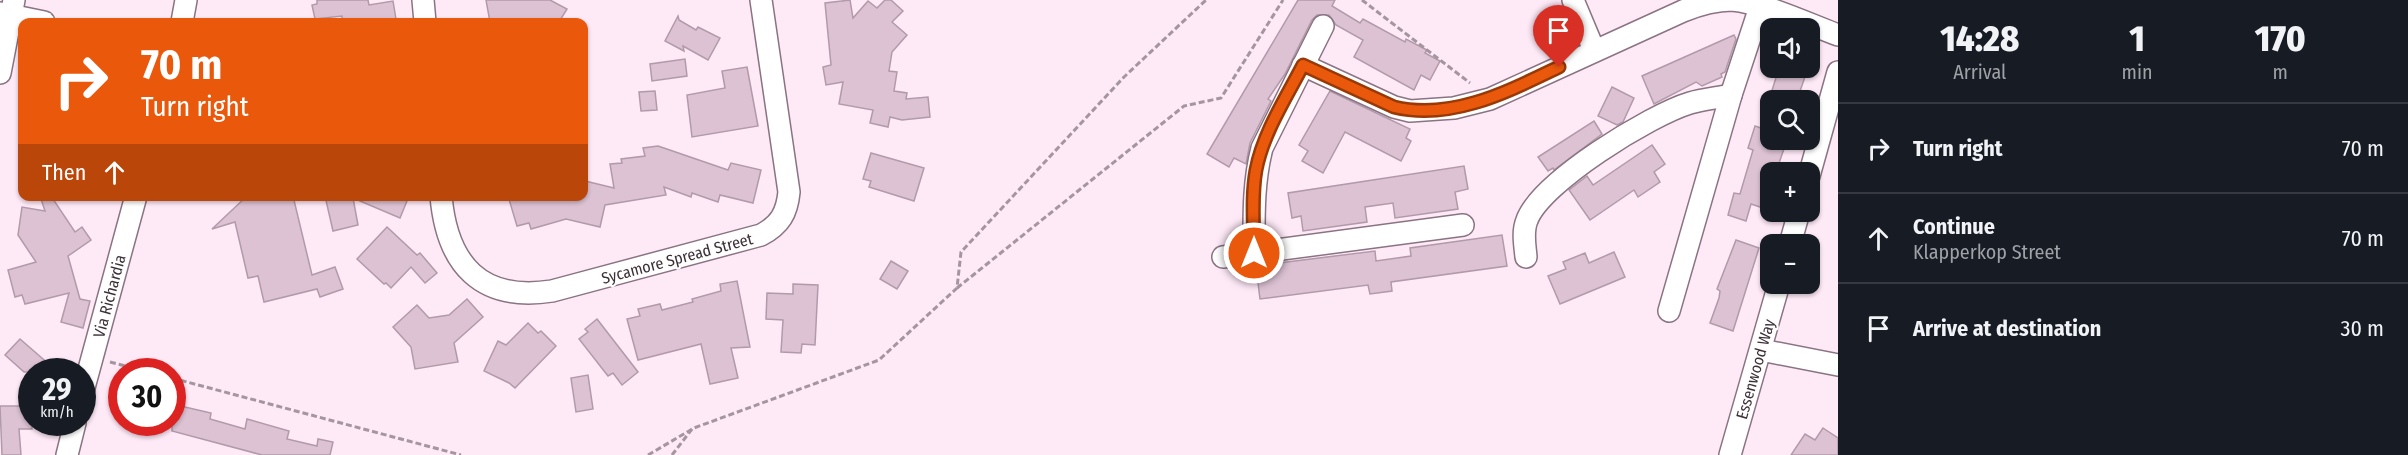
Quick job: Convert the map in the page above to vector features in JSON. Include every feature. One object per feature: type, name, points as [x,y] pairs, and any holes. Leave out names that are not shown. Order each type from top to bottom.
[{"type":"street","points":[[183,18],[186,0]]},
{"type":"street","points":[[423,0],[425,18]]},
{"type":"street","name":"Sycamore Spread Street","points":[[441,201],[443,219],[457,256],[480,280],[511,293],[530,294],[552,291],[762,235],[769,231],[783,218],[789,192],[761,0]]},
{"type":"street","points":[[1573,0],[1594,50]]},
{"type":"street","points":[[1303,65],[1394,107],[1410,111],[1454,108],[1490,99],[1594,50],[1698,5],[1732,0],[1760,7],[1838,35]]},
{"type":"street","points":[[1669,311],[1731,95],[1760,7]]},
{"type":"street","points":[[0,73],[8,9],[33,18]]},
{"type":"street","points":[[1254,253],[1256,170],[1270,128],[1323,26]]},
{"type":"street","points":[[1813,162],[1838,72]]},
{"type":"street","points":[[1526,257],[1524,236],[1526,221],[1541,197],[1562,180],[1626,135],[1663,114],[1690,102],[1731,95]]},
{"type":"street","name":"Via Richardia","points":[[93,357],[135,201]]},
{"type":"street","points":[[1223,257],[1463,225]]},
{"type":"street","name":"Essenwood Way","points":[[1730,455],[1776,294]]},
{"type":"street","points":[[1761,350],[1838,365]]},
{"type":"street","points":[[67,455],[72,436]]},
{"type":"path","points":[[957,288],[961,252],[1124,77],[1206,0]]},
{"type":"path","points":[[648,455],[694,428],[879,360],[957,288],[1184,106],[1221,98],[1283,0]]},
{"type":"path","points":[[1362,0],[1490,99]]},
{"type":"path","points":[[93,357],[108,361]]},
{"type":"path","points":[[186,382],[461,455]]},
{"type":"path","points":[[672,455],[694,428]]},
{"type":"building","points":[[317,0],[368,0],[369,5],[393,1],[396,18],[342,18],[342,16],[315,18],[312,5],[317,4]]},
{"type":"building","points":[[486,0],[550,0],[567,9],[561,18],[489,18]]},
{"type":"building","points":[[850,0],[853,18],[868,1],[877,8],[885,0],[891,0],[903,11],[892,22],[907,35],[892,52],[889,71],[897,72],[894,91],[907,93],[906,99],[928,97],[930,117],[902,120],[890,117],[888,127],[870,123],[873,110],[839,104],[843,82],[826,85],[823,67],[831,65],[825,3]]},
{"type":"building","points":[[1298,0],[1335,0],[1332,6],[1360,23],[1363,19],[1405,42],[1406,39],[1427,50],[1425,53],[1440,61],[1430,80],[1421,75],[1414,90],[1354,57],[1363,40],[1336,25],[1329,15],[1317,15],[1312,20],[1285,74],[1268,99],[1271,101],[1250,143],[1246,164],[1234,158],[1229,167],[1207,154]]},
{"type":"building","points":[[678,16],[679,20],[696,30],[698,27],[720,38],[708,60],[683,46],[684,51],[665,41]]},
{"type":"building","points":[[1734,35],[1736,39],[1725,72],[1721,74],[1722,77],[1702,86],[1696,82],[1654,104],[1642,76]]},
{"type":"building","points":[[685,59],[687,76],[652,81],[650,64]]},
{"type":"building","points":[[747,67],[758,126],[692,137],[687,95],[725,88],[722,71]]},
{"type":"building","points":[[1776,78],[1805,78],[1800,90],[1772,90]]},
{"type":"building","points":[[1612,87],[1634,98],[1623,122],[1617,125],[1598,116]]},
{"type":"building","points":[[655,91],[657,110],[641,111],[639,92]]},
{"type":"building","points":[[1330,91],[1410,129],[1406,138],[1411,141],[1401,161],[1345,132],[1323,173],[1302,161],[1308,151],[1299,145]]},
{"type":"building","points":[[1594,121],[1602,134],[1554,170],[1553,168],[1548,171],[1538,157]]},
{"type":"building","points":[[1755,126],[1760,128],[1760,150],[1784,150],[1779,162],[1760,162],[1760,207],[1751,204],[1746,221],[1728,215],[1734,193],[1740,194],[1753,150],[1748,148]]},
{"type":"building","points":[[1652,145],[1665,164],[1654,172],[1660,182],[1638,197],[1634,190],[1590,220],[1569,190],[1587,176],[1593,185]]},
{"type":"building","points":[[658,146],[728,170],[731,163],[761,170],[753,203],[720,195],[718,202],[692,193],[691,197],[664,187],[666,195],[605,205],[600,227],[566,219],[531,229],[529,223],[517,226],[510,201],[588,201],[588,182],[614,188],[610,164],[622,163],[621,159],[645,156],[643,148]]},
{"type":"building","points":[[871,153],[924,168],[914,201],[869,187],[871,181],[863,179]]},
{"type":"building","points":[[1464,166],[1468,189],[1455,192],[1458,209],[1395,218],[1393,203],[1365,207],[1367,222],[1303,231],[1301,216],[1292,218],[1288,193]]},
{"type":"building","points":[[42,201],[54,201],[75,232],[82,227],[91,240],[68,256],[80,299],[90,301],[83,328],[61,322],[69,293],[25,304],[22,295],[15,297],[8,270],[36,262],[18,235],[22,207],[45,211]]},
{"type":"building","points":[[242,201],[294,201],[312,275],[335,267],[343,289],[320,297],[317,289],[264,302],[258,276],[248,278],[235,222],[212,229]]},
{"type":"building","points":[[326,201],[354,201],[358,225],[333,231]]},
{"type":"building","points":[[360,201],[407,201],[400,218]]},
{"type":"building","points":[[387,227],[417,255],[420,253],[437,273],[425,283],[411,267],[391,288],[386,283],[384,284],[357,259]]},
{"type":"building","points":[[1502,235],[1507,266],[1391,282],[1392,291],[1370,294],[1368,285],[1260,299],[1257,275],[1272,273],[1271,264],[1375,251],[1376,261],[1411,256],[1410,248]]},
{"type":"building","points":[[1736,240],[1759,248],[1733,331],[1710,323],[1719,298],[1720,291],[1717,289]]},
{"type":"building","points":[[1614,252],[1625,277],[1560,304],[1548,276],[1566,269],[1563,262],[1585,253],[1589,263]]},
{"type":"building","points":[[891,261],[908,271],[897,289],[880,279]]},
{"type":"building","points":[[737,281],[750,347],[731,348],[738,378],[710,384],[701,344],[638,360],[627,319],[640,316],[638,309],[660,304],[662,310],[693,302],[692,299],[721,291],[720,284]]},
{"type":"building","points":[[793,284],[818,285],[815,345],[802,344],[801,353],[781,352],[783,320],[766,319],[767,293],[793,294]]},
{"type":"building","points":[[467,299],[483,317],[454,343],[458,362],[415,369],[411,347],[393,327],[417,305],[429,318],[449,315]]},
{"type":"building","points":[[597,319],[638,372],[622,385],[613,373],[608,376],[579,339],[588,332],[585,329]]},
{"type":"building","points":[[528,323],[538,333],[541,331],[556,346],[515,388],[484,371],[498,341],[506,345]]},
{"type":"building","points":[[20,339],[42,358],[18,358],[18,367],[5,355]]},
{"type":"building","points":[[588,375],[593,409],[576,412],[571,378]]},
{"type":"building","points":[[0,406],[18,406],[18,436],[21,455],[2,455]]},
{"type":"building","points":[[186,407],[211,413],[210,419],[245,429],[247,419],[289,431],[287,439],[317,446],[318,439],[333,442],[330,455],[262,455],[186,435]]},
{"type":"building","points":[[1823,428],[1838,438],[1838,455],[1791,455],[1805,434],[1815,440]]},
{"type":"route","points":[[1254,253],[1256,170],[1270,128],[1303,65],[1394,107],[1410,111],[1454,108],[1490,99],[1559,67]]}]
